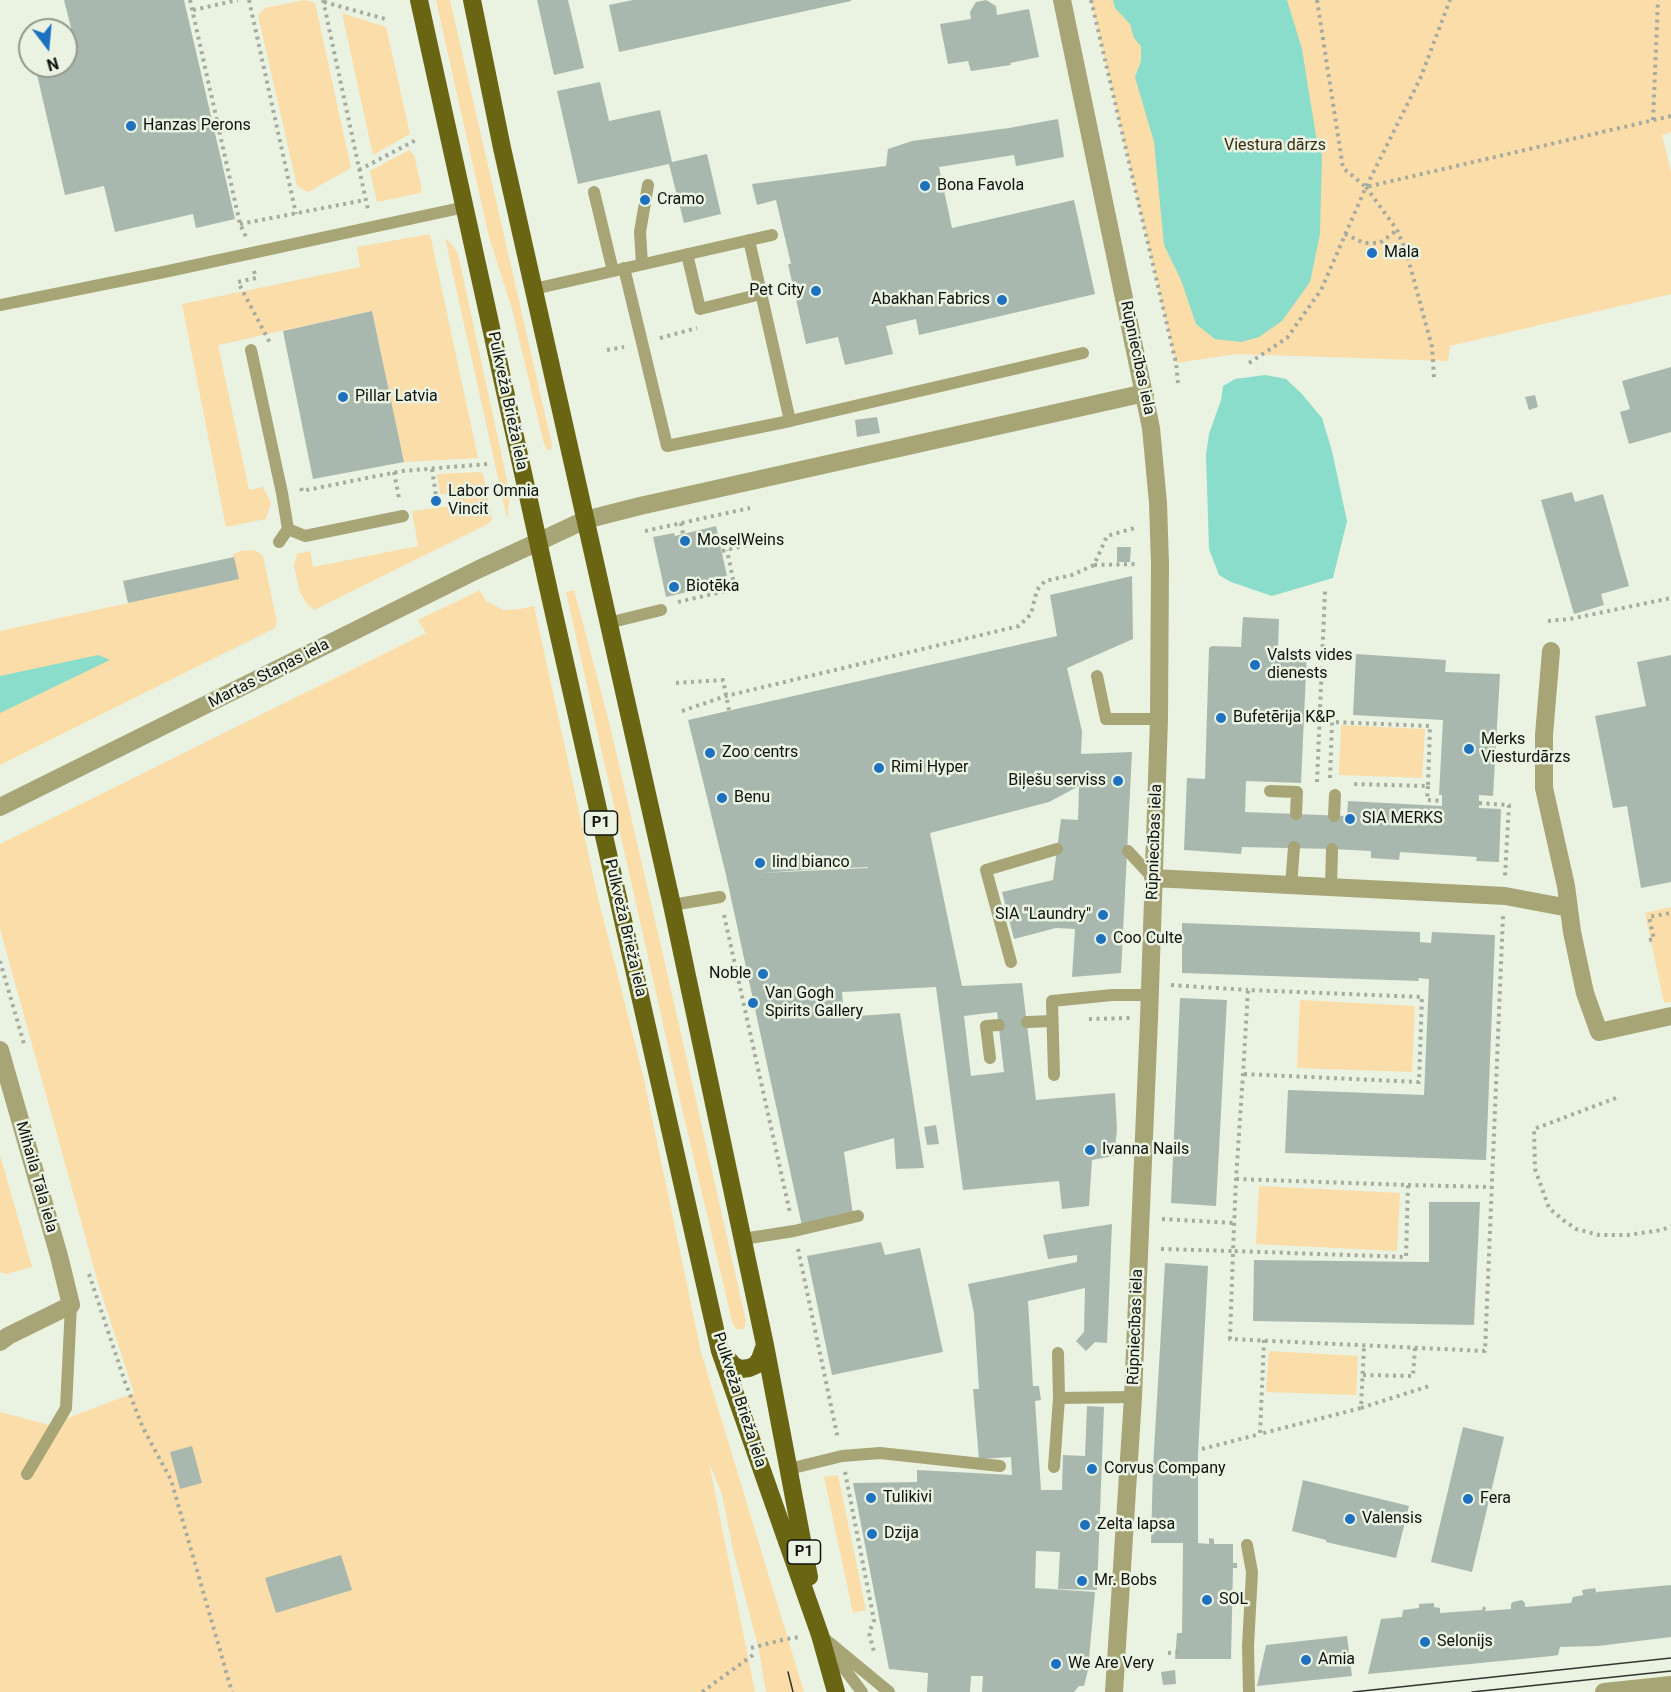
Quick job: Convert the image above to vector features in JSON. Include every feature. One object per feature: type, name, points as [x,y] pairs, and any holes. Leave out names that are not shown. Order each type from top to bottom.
[{"type":"main road","name":"Pulkveža Brieža iela","points":[[419,0],[538,543],[720,1351],[820,1635],[836,1692]]},
{"type":"main road","name":"Pulkveža Brieža iela","points":[[472,0],[502,148],[672,905],[765,1345],[820,1635]]},
{"type":"main road","points":[[720,1351],[734,1366],[741,1369],[749,1368],[756,1365],[765,1345]]},
{"type":"street","name":"Rūpniecības iela","points":[[1062,0],[1145,393],[1157,492],[1160,564],[1160,719],[1149,1019],[1133,1397],[1114,1692]]},
{"type":"street","name":"Martas Staņas iela","points":[[0,807],[477,570],[585,520],[1145,393]]},
{"type":"street","points":[[1551,651],[1544,735],[1544,788],[1566,886],[1578,968],[1599,1032],[1671,1016]]},
{"type":"street","points":[[1153,878],[1505,896],[1569,908]]},
{"type":"street","name":"Mihaila Tāla iela","points":[[0,1050],[59,1256],[70,1305]]},
{"type":"street","points":[[0,1342],[70,1305]]},
{"type":"street","points":[[1604,1692],[1671,1685]]},
{"type":"lane","points":[[642,264],[640,231],[648,185]]},
{"type":"lane","points":[[594,192],[619,269],[667,446],[790,421],[1083,353]]},
{"type":"lane","points":[[0,304],[99,286],[465,207]]},
{"type":"lane","points":[[534,289],[772,235]]},
{"type":"lane","points":[[749,240],[790,421]]},
{"type":"lane","points":[[687,254],[700,309],[761,294]]},
{"type":"lane","points":[[251,350],[288,529],[279,542]]},
{"type":"lane","points":[[288,529],[305,536],[403,516]]},
{"type":"lane","points":[[608,623],[661,610]]},
{"type":"lane","points":[[1096,676],[1106,719],[1160,719]]},
{"type":"lane","points":[[1270,791],[1297,792],[1296,814]]},
{"type":"lane","points":[[1334,816],[1335,795]]},
{"type":"lane","points":[[1291,886],[1294,847]]},
{"type":"lane","points":[[1011,962],[986,870],[1057,849]]},
{"type":"lane","points":[[1331,888],[1332,849]]},
{"type":"lane","points":[[1128,851],[1153,878]]},
{"type":"lane","points":[[672,905],[720,897]]},
{"type":"lane","points":[[1054,1075],[1052,1001],[1112,995],[1149,995]]},
{"type":"lane","points":[[1027,1022],[1052,1021]]},
{"type":"lane","points":[[990,1058],[986,1026],[999,1025]]},
{"type":"lane","points":[[743,1239],[794,1231],[858,1216]]},
{"type":"lane","points":[[27,1474],[66,1408],[70,1305]]},
{"type":"lane","points":[[1053,1467],[1059,1398],[1058,1353]]},
{"type":"lane","points":[[1059,1398],[1133,1397]]},
{"type":"lane","points":[[789,1469],[842,1456],[880,1453],[1000,1466]]},
{"type":"lane","points":[[1247,1545],[1252,1572],[1248,1646],[1250,1692]]},
{"type":"lane","points":[[820,1635],[862,1692]]},
{"type":"lane","points":[[820,1635],[889,1692]]},
{"type":"path","points":[[190,0],[240,225],[247,238],[256,278],[238,282],[269,337],[272,348]]},
{"type":"path","points":[[193,10],[238,0]]},
{"type":"path","points":[[249,0],[296,214]]},
{"type":"path","points":[[1091,0],[1176,363],[1178,383]]},
{"type":"path","points":[[1317,0],[1342,168],[1366,187],[1397,230],[1406,251],[1432,347],[1434,377]]},
{"type":"path","points":[[1249,363],[1287,338],[1321,290],[1366,187],[1420,79],[1450,0]]},
{"type":"path","points":[[1653,120],[1658,0]]},
{"type":"path","points":[[378,208],[367,210],[323,1],[389,20]]},
{"type":"path","points":[[1366,187],[1671,116]]},
{"type":"path","points":[[359,170],[416,140]]},
{"type":"path","points":[[240,225],[365,200]]},
{"type":"path","points":[[1345,234],[1364,243],[1380,243],[1397,230]]},
{"type":"path","points":[[299,480],[302,491],[394,472],[488,465]]},
{"type":"path","points":[[432,469],[436,496]]},
{"type":"path","points":[[394,472],[403,516]]},
{"type":"path","points":[[645,531],[750,508]]},
{"type":"path","points":[[681,523],[683,534]]},
{"type":"path","points":[[1094,565],[1107,536],[1138,527]]},
{"type":"path","points":[[674,603],[735,589],[725,551],[757,543]]},
{"type":"path","points":[[682,711],[726,696],[1019,626],[1031,614],[1037,590],[1045,580],[1072,575],[1094,565],[1160,564]]},
{"type":"path","points":[[1316,793],[1325,591]]},
{"type":"path","points":[[1548,621],[1570,619],[1671,598]]},
{"type":"path","points":[[676,683],[723,680],[729,710]]},
{"type":"path","points":[[1317,782],[1330,783],[1332,722],[1430,726],[1427,800],[1442,801]]},
{"type":"path","points":[[1341,783],[1428,786]]},
{"type":"path","points":[[1479,803],[1509,805],[1505,879]]},
{"type":"path","points":[[720,897],[842,1456],[874,1620],[869,1633],[878,1666]]},
{"type":"path","points":[[1248,990],[1236,1179],[1230,1339],[1485,1351],[1503,911]]},
{"type":"path","points":[[1649,940],[1654,939],[1649,917],[1671,913]]},
{"type":"path","points":[[0,961],[26,1051]]},
{"type":"path","points":[[1168,985],[1422,997],[1419,1082],[1243,1074]]},
{"type":"path","points":[[1052,1021],[1149,1019]]},
{"type":"path","points":[[1616,1098],[1534,1128],[1535,1169],[1550,1208],[1576,1228],[1599,1234],[1628,1235],[1671,1226]]},
{"type":"path","points":[[1236,1179],[1491,1187]]},
{"type":"path","points":[[1157,1249],[1406,1257],[1408,1185]]},
{"type":"path","points":[[1158,1219],[1234,1223]]},
{"type":"path","points":[[86,1264],[135,1410],[171,1480],[232,1692]]},
{"type":"path","points":[[1260,1434],[1264,1340]]},
{"type":"path","points":[[1360,1408],[1364,1346]]},
{"type":"path","points":[[1363,1375],[1413,1376],[1415,1348]]},
{"type":"path","points":[[1202,1449],[1360,1408],[1429,1386]]},
{"type":"path","points":[[751,1648],[786,1639],[820,1635]]},
{"type":"path","points":[[1168,1653],[1182,1652]]},
{"type":"path","points":[[702,1692],[753,1655]]},
{"type":"green space","points":[[304,0],[315,3],[351,168],[308,192],[297,186],[258,15],[265,8]]},
{"type":"green space","points":[[436,0],[450,0],[552,445],[548,451],[544,444],[512,309],[489,237]]},
{"type":"green space","name":"Viestura dārzs","points":[[1091,0],[1671,0],[1671,132],[1662,135],[1671,172],[1671,294],[1450,346],[1448,361],[1236,354],[1176,363]]},
{"type":"green space","points":[[342,13],[386,27],[410,134],[373,155]]},
{"type":"green space","points":[[409,150],[414,155],[422,189],[420,193],[377,202],[370,171]]},
{"type":"green space","points":[[430,234],[478,458],[404,462],[372,311],[218,345],[249,490],[263,487],[271,503],[266,519],[226,527],[182,304],[360,267],[357,247]]},
{"type":"green space","points":[[445,238],[458,254],[510,494],[507,519]]},
{"type":"green space","points":[[483,473],[492,519],[488,524],[314,610],[306,603],[300,592],[294,566],[297,554],[310,551],[313,567],[418,546],[412,511],[458,505],[456,493],[440,494],[437,474]]},
{"type":"green space","points":[[255,550],[263,556],[277,622],[275,628],[0,765],[0,631],[238,579],[233,554]]},
{"type":"green space","points":[[480,590],[486,601],[503,610],[534,606],[598,898],[643,1075],[701,1352],[804,1692],[766,1692],[759,1650],[733,1550],[722,1494],[709,1463],[755,1692],[0,1692],[0,1412],[49,1425],[134,1393],[99,1286],[0,929],[0,844],[426,633],[418,620]]},
{"type":"green space","points":[[574,590],[609,722],[661,946],[746,1321],[744,1329],[737,1329],[733,1325],[681,1104],[566,592]]},
{"type":"green space","points":[[1341,725],[1425,729],[1422,778],[1339,775]]},
{"type":"green space","points":[[1671,907],[1671,1002],[1664,1003],[1645,913]]},
{"type":"green space","points":[[1300,1000],[1415,1006],[1412,1072],[1297,1068]]},
{"type":"green space","points":[[0,1155],[32,1267],[6,1274],[0,1272]]},
{"type":"green space","points":[[1259,1186],[1400,1193],[1397,1251],[1256,1244]]},
{"type":"green space","points":[[1269,1351],[1358,1356],[1356,1395],[1266,1392]]},
{"type":"green space","points":[[838,1475],[866,1610],[853,1613],[824,1477]]},
{"type":"water","points":[[1113,0],[1287,0],[1302,49],[1316,136],[1322,155],[1320,234],[1310,282],[1282,321],[1259,337],[1241,342],[1215,339],[1196,324],[1181,280],[1164,245],[1154,142],[1135,77],[1141,61],[1141,46],[1134,38],[1130,24],[1115,8]]},
{"type":"water","points":[[1265,375],[1286,379],[1322,418],[1332,451],[1347,521],[1333,578],[1272,596],[1231,582],[1219,575],[1209,549],[1206,455],[1209,434],[1221,400],[1223,386],[1235,379]]},
{"type":"water","points":[[98,655],[110,660],[0,713],[0,676]]},
{"type":"building","name":"Hanzas Perons","points":[[64,0],[184,0],[235,219],[196,228],[193,214],[115,232],[104,186],[65,195],[38,78],[78,78],[78,18],[68,18]]},
{"type":"building","points":[[537,0],[568,0],[584,68],[554,75]]},
{"type":"building","points":[[633,0],[851,1],[619,52],[609,5]]},
{"type":"building","points":[[986,0],[996,6],[997,15],[1029,9],[1039,57],[1010,63],[1011,65],[971,71],[968,61],[948,64],[940,24],[971,19],[970,12],[976,2]]},
{"type":"building","points":[[600,82],[609,121],[660,110],[672,162],[707,154],[721,214],[684,223],[669,164],[578,184],[557,91]]},
{"type":"building","points":[[1058,119],[1064,157],[1016,166],[1014,155],[939,167],[952,228],[1074,200],[1095,294],[919,335],[916,319],[886,326],[893,354],[845,365],[838,337],[806,344],[776,200],[757,205],[752,184],[886,166],[888,149],[912,141]]},
{"type":"building","name":"Pillar Latvia","points":[[372,311],[404,462],[313,479],[283,331]]},
{"type":"building","points":[[1671,367],[1671,432],[1629,444],[1620,412],[1630,409],[1622,381]]},
{"type":"building","points":[[1535,395],[1538,407],[1529,410],[1525,397]]},
{"type":"building","points":[[877,417],[880,433],[857,437],[855,420]]},
{"type":"building","points":[[1572,492],[1575,502],[1603,494],[1629,586],[1601,594],[1604,605],[1574,614],[1541,500]]},
{"type":"building","points":[[716,526],[727,576],[699,583],[700,589],[666,597],[653,537],[674,533],[675,536]]},
{"type":"building","points":[[1117,547],[1131,547],[1130,562],[1117,562]]},
{"type":"building","points":[[234,557],[239,579],[128,603],[123,581]]},
{"type":"building","points":[[1132,576],[1133,639],[1067,668],[1082,731],[1081,754],[1132,752],[1121,973],[1072,977],[1075,929],[1056,928],[1014,939],[1002,892],[1053,880],[1061,819],[1078,820],[1079,786],[1049,802],[930,833],[962,986],[1022,983],[1036,1100],[1115,1093],[1117,1130],[1114,1156],[1092,1160],[1089,1206],[1062,1209],[1059,1181],[963,1190],[936,987],[842,992],[844,1017],[900,1013],[924,1168],[896,1169],[894,1138],[844,1152],[853,1215],[802,1226],[726,875],[688,720],[1057,636],[1050,595]],"holes":[[[868,868],[761,873],[804,870]],[[997,1012],[1004,1072],[971,1076],[964,1016]]]},
{"type":"building","name":"Merks Viesturdārzs","points":[[1243,617],[1279,619],[1278,649],[1307,651],[1301,783],[1246,781],[1245,812],[1347,816],[1348,801],[1442,806],[1442,795],[1439,795],[1443,720],[1353,715],[1356,654],[1446,660],[1445,672],[1500,674],[1493,796],[1479,795],[1479,808],[1501,809],[1499,862],[1476,861],[1477,857],[1400,852],[1399,860],[1371,858],[1371,851],[1332,849],[1242,847],[1241,854],[1184,850],[1187,778],[1205,779],[1209,648],[1212,646],[1241,647]]},
{"type":"building","points":[[1671,655],[1671,882],[1641,888],[1627,806],[1613,808],[1595,716],[1646,706],[1637,662]]},
{"type":"building","points":[[1182,923],[1420,932],[1420,942],[1431,943],[1432,932],[1495,935],[1486,1160],[1285,1153],[1288,1090],[1424,1095],[1429,979],[1418,978],[1419,981],[1182,973]]},
{"type":"building","points":[[1180,998],[1227,1000],[1216,1206],[1171,1203]]},
{"type":"building","points":[[936,1125],[939,1144],[927,1145],[924,1127]]},
{"type":"building","points":[[1429,1202],[1480,1202],[1474,1325],[1253,1321],[1254,1260],[1429,1262]]},
{"type":"building","points":[[1112,1224],[1107,1343],[1095,1342],[1086,1351],[1076,1341],[1084,1332],[1085,1288],[1028,1301],[1033,1386],[1039,1386],[1041,1400],[1035,1401],[1041,1490],[1062,1490],[1063,1455],[1085,1456],[1087,1406],[1104,1407],[1097,1590],[1058,1589],[1060,1552],[1036,1551],[1035,1588],[1095,1592],[1088,1670],[1084,1686],[1079,1686],[1074,1692],[982,1692],[983,1676],[971,1676],[970,1692],[927,1692],[928,1673],[889,1669],[853,1483],[917,1482],[917,1470],[1012,1475],[1011,1457],[979,1459],[973,1389],[979,1389],[974,1313],[968,1284],[1077,1262],[1077,1255],[1048,1259],[1043,1235]]},
{"type":"building","points":[[881,1242],[885,1255],[920,1248],[943,1352],[832,1375],[807,1256]]},
{"type":"building","points":[[1165,1263],[1208,1266],[1198,1454],[1198,1543],[1209,1544],[1209,1538],[1214,1539],[1214,1544],[1233,1544],[1233,1563],[1237,1563],[1237,1568],[1233,1568],[1231,1659],[1175,1659],[1177,1633],[1182,1633],[1183,1543],[1151,1543]]},
{"type":"building","name":"Fera","points":[[1463,1427],[1504,1437],[1472,1572],[1431,1562]]},
{"type":"building","points":[[192,1446],[202,1483],[180,1489],[170,1452]]},
{"type":"building","name":"Valensis","points":[[1303,1480],[1409,1506],[1396,1558],[1326,1542],[1326,1540],[1292,1531]]},
{"type":"building","points":[[341,1555],[352,1590],[276,1613],[265,1578]]},
{"type":"building","points":[[1671,1585],[1671,1637],[1598,1646],[1560,1647],[1558,1655],[1552,1656],[1368,1674],[1381,1619],[1402,1617],[1403,1610],[1419,1608],[1419,1604],[1434,1603],[1434,1607],[1440,1608],[1440,1613],[1482,1610],[1483,1606],[1486,1608],[1485,1611],[1511,1609],[1513,1602],[1522,1600],[1525,1607],[1571,1603],[1573,1597],[1583,1595],[1582,1590],[1595,1588],[1597,1594],[1597,1592]]},
{"type":"building","name":"Amia","points":[[1347,1636],[1352,1676],[1257,1686],[1266,1645]]},
{"type":"building","points":[[1175,1670],[1176,1684],[1163,1685],[1161,1672]]},
{"type":"tram line","points":[[1353,1692],[1671,1658]]},
{"type":"tram line","points":[[1472,1692],[1671,1671]]},
{"type":"tram line","points":[[788,1672],[793,1692]]},
{"type":"place","name":"Hanzas Perons","points":[[131,126]]},
{"type":"place","name":"Bona Favola","points":[[925,186]]},
{"type":"place","name":"Cramo","points":[[645,200]]},
{"type":"place","name":"Mala","points":[[1372,253]]},
{"type":"place","name":"Pet City","points":[[816,291]]},
{"type":"place","name":"Abakhan Fabrics","points":[[1002,300]]},
{"type":"place","name":"Pillar Latvia","points":[[343,397]]},
{"type":"place","name":"Labor Omnia Vincit","points":[[436,501]]},
{"type":"place","name":"MoselWeins","points":[[685,541]]},
{"type":"place","name":"Biotēka","points":[[674,587]]},
{"type":"place","name":"Valsts vides dienests","points":[[1255,665]]},
{"type":"place","name":"Bufetērija K&P","points":[[1221,718]]},
{"type":"place","name":"Merks Viesturdārzs","points":[[1469,749]]},
{"type":"place","name":"Zoo centrs","points":[[710,753]]},
{"type":"place","name":"Rimi Hyper","points":[[879,768]]},
{"type":"place","name":"Biļešu serviss","points":[[1118,781]]},
{"type":"place","name":"Benu","points":[[722,798]]},
{"type":"place","name":"SIA MERKS","points":[[1350,819]]},
{"type":"place","name":"lind bianco","points":[[760,863]]},
{"type":"place","name":"SIA \"Laundry\"","points":[[1103,915]]},
{"type":"place","name":"Coo Culte","points":[[1101,939]]},
{"type":"place","name":"Noble","points":[[763,974]]},
{"type":"place","name":"Van Gogh Spirits Gallery","points":[[753,1003]]},
{"type":"place","name":"Ivanna Nails","points":[[1090,1150]]},
{"type":"place","name":"Corvus Company","points":[[1092,1469]]},
{"type":"place","name":"Tulikivi","points":[[871,1498]]},
{"type":"place","name":"Fera","points":[[1468,1499]]},
{"type":"place","name":"Valensis","points":[[1350,1519]]},
{"type":"place","name":"Zelta lapsa","points":[[1085,1525]]},
{"type":"place","name":"Dzija","points":[[872,1534]]},
{"type":"place","name":"Mr. Bobs","points":[[1082,1581]]},
{"type":"place","name":"SOL","points":[[1207,1600]]},
{"type":"place","name":"Selonijs","points":[[1425,1642]]},
{"type":"place","name":"Amia","points":[[1306,1660]]},
{"type":"place","name":"We Are Very","points":[[1056,1664]]}]
